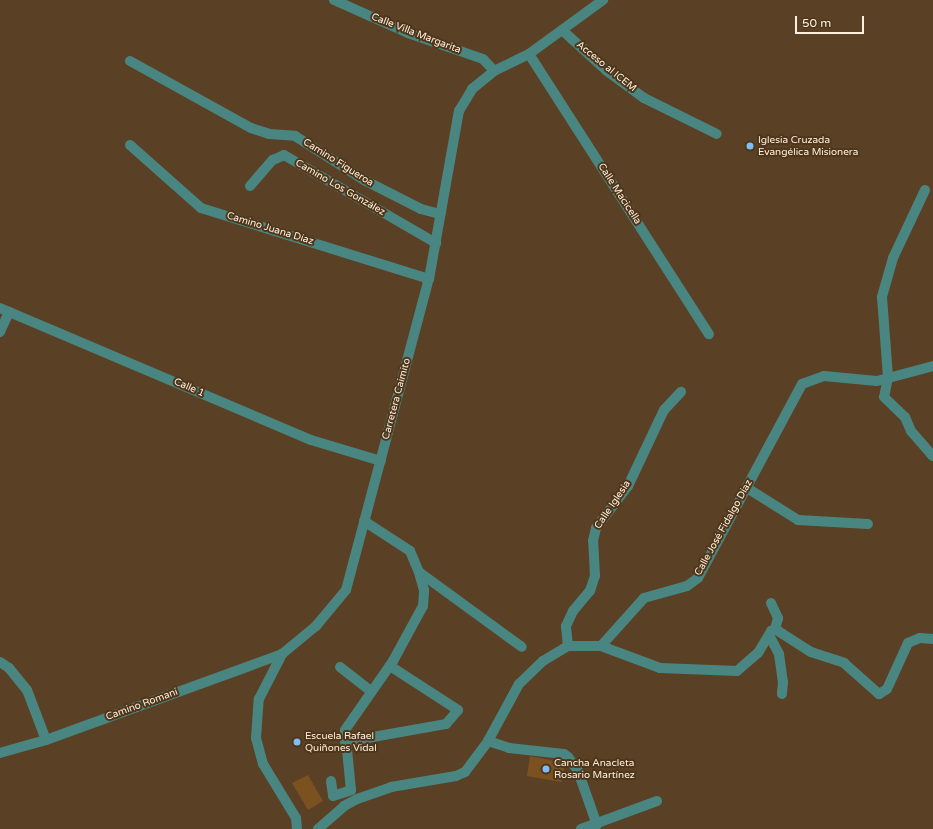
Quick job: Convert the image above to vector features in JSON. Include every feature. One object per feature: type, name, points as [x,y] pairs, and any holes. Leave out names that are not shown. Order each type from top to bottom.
[{"type":"street","name":"Calle Villa Margarita","points":[[334,0],[408,33],[482,59],[494,71]]},
{"type":"street","name":"Carretera Caimito","points":[[296,829],[296,818],[263,764],[256,738],[259,699],[282,654],[316,626],[346,590],[429,279],[459,111],[472,89],[494,71],[529,54],[603,0]]},
{"type":"street","name":"Acceso al ICEM","points":[[562,30],[607,71],[644,98],[717,134]]},
{"type":"street","name":"Calle Macicella","points":[[529,54],[709,334]]},
{"type":"street","name":"Camino Figueroa","points":[[130,61],[251,128],[269,134],[295,136],[364,180],[421,209],[440,214]]},
{"type":"street","name":"Camino Juana Díaz","points":[[130,145],[202,208],[429,279]]},
{"type":"street","name":"Camino Los González","points":[[250,186],[273,160],[284,155],[436,243]]},
{"type":"street","points":[[924,190],[893,258],[882,297],[888,377],[884,397],[905,417],[911,431],[933,456]]},
{"type":"street","points":[[0,332],[4,310]]},
{"type":"street","name":"Calle 1","points":[[4,310],[311,440],[380,461]]},
{"type":"street","name":"Calle José Fidalgo Díaz","points":[[601,646],[644,598],[687,586],[698,578],[747,488],[760,459],[802,384],[824,376],[877,381],[933,366]]},
{"type":"street","name":"Calle Iglesia","points":[[568,646],[566,626],[573,611],[590,591],[595,576],[593,541],[596,528],[628,486],[664,410],[681,392]]},
{"type":"street","points":[[747,488],[798,520],[868,524]]},
{"type":"street","points":[[331,782],[333,796],[351,790],[345,730],[390,666],[423,606],[424,590],[419,572],[410,550],[364,521]]},
{"type":"street","points":[[419,572],[522,647]]},
{"type":"street","points":[[318,829],[344,806],[357,799],[391,787],[456,776],[464,772],[488,740],[519,684],[543,661],[568,646],[601,646],[660,668],[737,671],[758,653],[772,632],[778,618],[771,603]]},
{"type":"street","points":[[772,632],[811,652],[844,663],[879,694],[887,689],[908,643],[920,638],[933,639]]},
{"type":"street","points":[[772,632],[779,654],[783,682],[782,694]]},
{"type":"street","name":"Camino Romani","points":[[0,753],[46,740],[282,654]]},
{"type":"street","points":[[0,662],[9,668],[28,690],[46,740]]},
{"type":"street","points":[[345,742],[446,724],[458,710],[390,666]]},
{"type":"street","points":[[340,667],[371,692]]},
{"type":"street","points":[[488,740],[509,748],[564,754],[568,757],[578,771],[597,825]]},
{"type":"street","points":[[581,829],[597,825],[657,801]]},
{"type":"shaded area","name":"Cancha Anacleta Rosario Martínez","points":[[530,756],[565,763],[561,782],[527,776]]},
{"type":"shaded area","points":[[308,775],[323,801],[308,810],[292,783]]},
{"type":"place","name":"Iglesia Cruzada Evangélica Misionera","points":[[750,146]]},
{"type":"place","name":"Escuela Rafael Quiñones Vidal","points":[[297,742]]},
{"type":"place","name":"Cancha Anacleta Rosario Martínez","points":[[546,769]]}]
